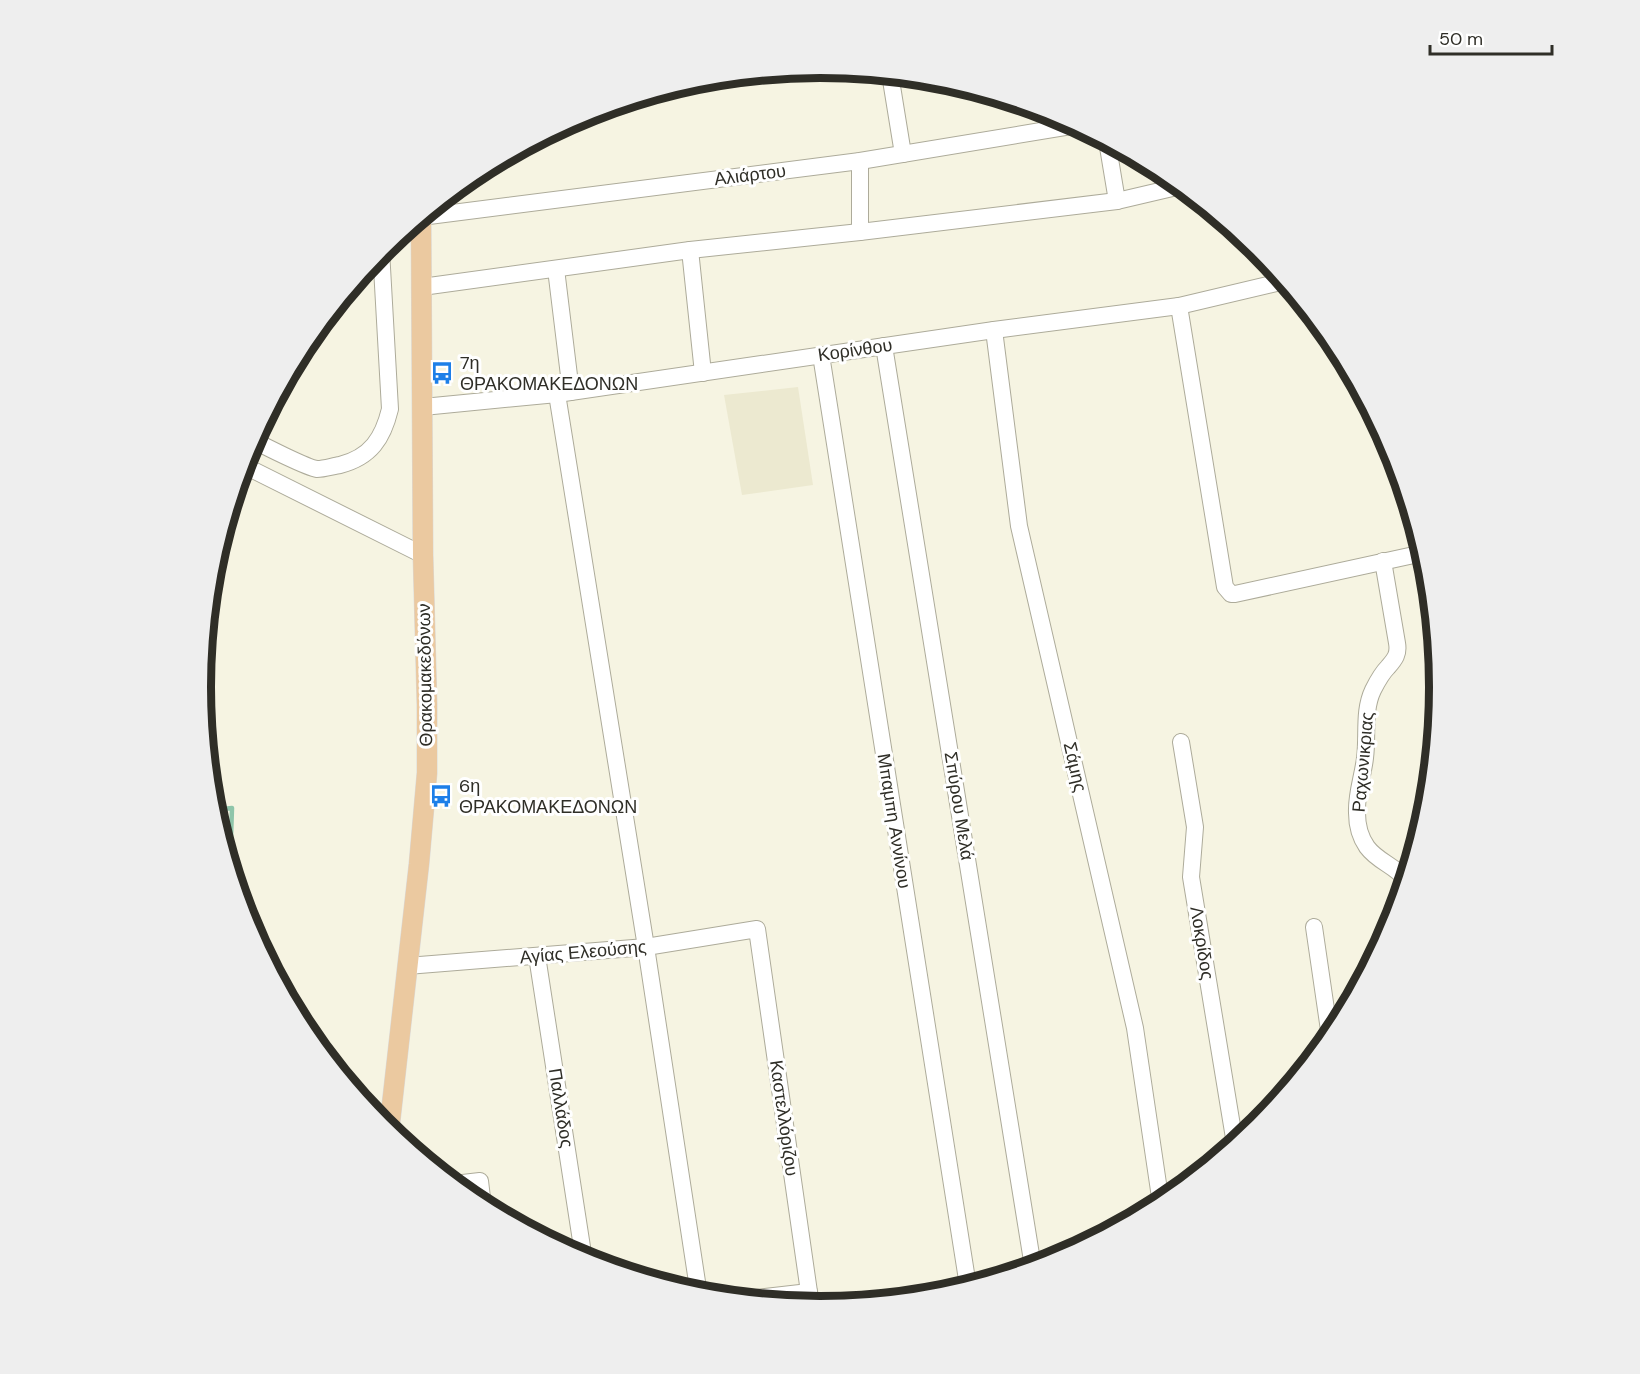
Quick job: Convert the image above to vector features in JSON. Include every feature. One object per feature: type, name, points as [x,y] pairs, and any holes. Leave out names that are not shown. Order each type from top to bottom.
[{"type":"main road","name":"Θρακομακεδόνων","points":[[390,1119],[427,773],[421,226]]},
{"type":"street","points":[[891,82],[903,154]]},
{"type":"street","name":"Αλιάρτου","points":[[435,215],[860,161],[1061,128]]},
{"type":"street","points":[[1109,152],[1116,201]]},
{"type":"street","points":[[860,161],[860,232]]},
{"type":"street","points":[[422,287],[690,250],[1116,201],[1169,189]]},
{"type":"street","points":[[690,250],[703,373]]},
{"type":"street","points":[[262,444],[315,469],[352,462],[376,444],[383,432],[390,409],[382,264]]},
{"type":"street","points":[[556,269],[564,393],[697,1283]]},
{"type":"street","name":"Κορίνθου","points":[[423,407],[564,393],[994,330],[1179,306],[1277,284]]},
{"type":"street","points":[[1179,306],[1226,589],[1231,594],[1235,594],[1414,555]]},
{"type":"street","name":"Σάμης","points":[[994,330],[1019,526],[1135,1028],[1159,1192]]},
{"type":"street","name":"Σπύρου Μελά","points":[[884,346],[1032,1258]]},
{"type":"street","name":"Μπαμπη Αννίνου","points":[[820,355],[967,1278]]},
{"type":"street","points":[[251,469],[423,555]]},
{"type":"street","name":"Ραχωνικριας","points":[[1383,561],[1398,652],[1393,663],[1380,678],[1368,705],[1365,756],[1356,810],[1360,832],[1368,848],[1376,857],[1400,874]]},
{"type":"street","name":"Λοκρίδος","points":[[1181,742],[1195,827],[1191,877],[1233,1134]]},
{"type":"street","points":[[1314,927],[1328,1022]]},
{"type":"street","name":"Αγίας Ελεούσης","points":[[407,966],[646,947],[757,929]]},
{"type":"street","name":"Καστελλόριζου","points":[[757,929],[810,1296]]},
{"type":"street","name":"Παλλάδος","points":[[537,956],[582,1248]]},
{"type":"street","points":[[467,1183],[480,1181],[481,1193]]},
{"type":"shaded area","points":[[798,387],[813,485],[742,495],[724,395]]},
{"type":"waterway","points":[[224,809],[232,808],[231,840]]},
{"type":"place","name":"7η ΘΡΑΚΟΜΑΚΕΔΟΝΩΝ","points":[[442,373]]},
{"type":"place","name":"6η ΘΡΑΚΟΜΑΚΕΔΟΝΩΝ","points":[[441,796]]}]
